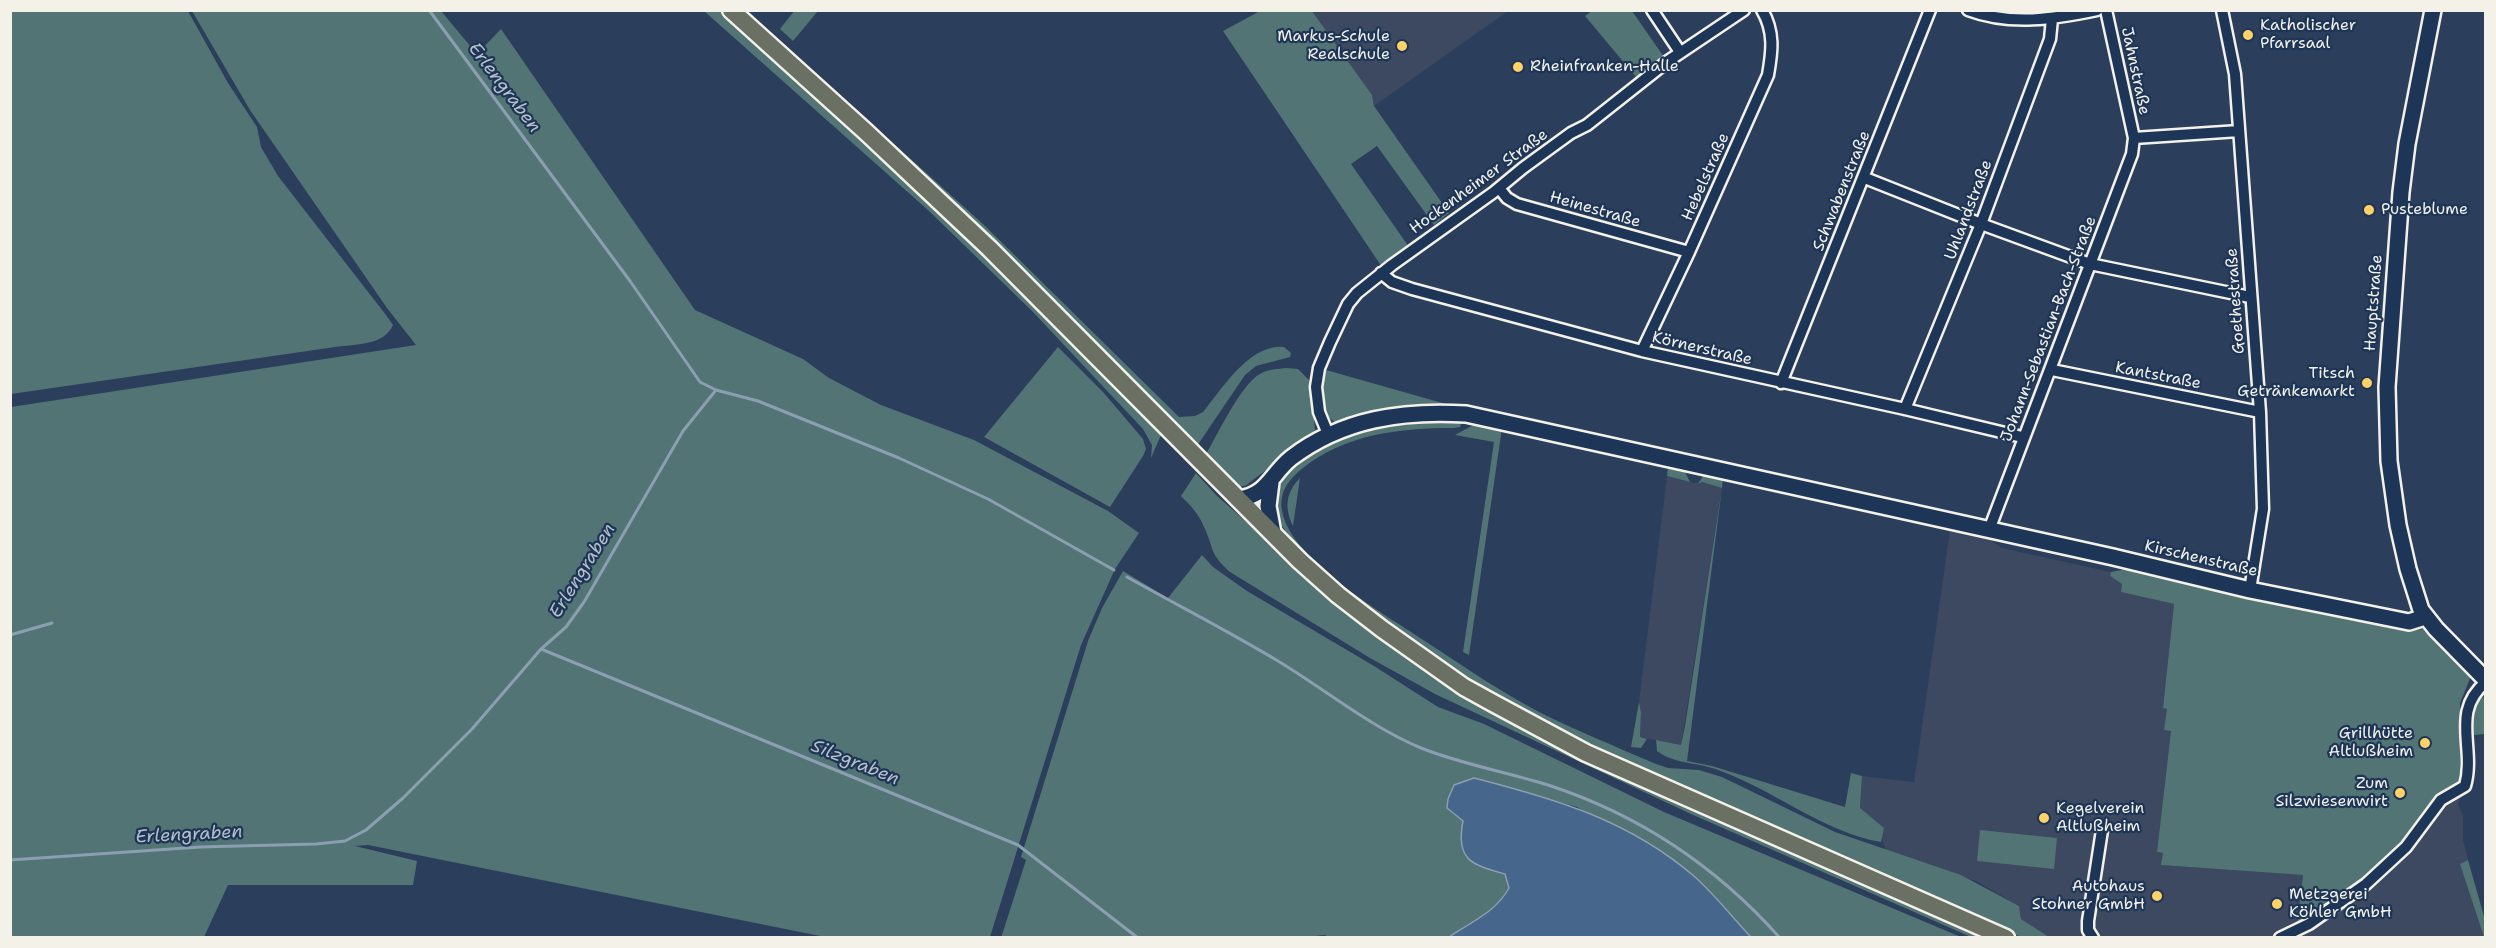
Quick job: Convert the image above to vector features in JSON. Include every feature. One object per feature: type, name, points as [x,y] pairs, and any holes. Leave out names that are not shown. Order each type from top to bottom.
[{"type":"main road","points":[[730,10],[866,132],[989,248],[1238,500],[1338,594],[1382,629],[1464,687],[1586,753],[2006,938]]},
{"type":"street","points":[[1652,10],[1680,52]]},
{"type":"street","name":"Hockenheimer Straße","points":[[1328,434],[1319,412],[1317,399],[1319,368],[1348,304],[1357,293],[1564,139],[1587,125],[1680,52],[1744,10]]},
{"type":"street","name":"Hebelstraße","points":[[1642,351],[1768,75],[1772,56],[1772,36],[1771,27],[1762,10]]},
{"type":"street","name":"Schwabenstraße","points":[[1781,383],[1865,178],[1930,10]]},
{"type":"street","points":[[1968,10],[2000,17],[2052,19],[2097,10]]},
{"type":"street","name":"Jahnstraße","points":[[2106,10],[2134,138]]},
{"type":"street","name":"Goethestraße","points":[[2222,10],[2235,75],[2260,412],[2263,509],[2250,590]]},
{"type":"street","name":"Hauptstraße","points":[[2433,10],[2405,160],[2387,387],[2389,461],[2393,499],[2416,598],[2425,617],[2486,681]]},
{"type":"street","name":"Uhlandstraße","points":[[1905,409],[1981,224],[2050,39],[2052,19]]},
{"type":"street","points":[[2134,138],[2239,131]]},
{"type":"street","name":"Johann-Sebastian-Bach-Straße","points":[[1989,530],[2022,437],[2052,370],[2090,264],[2128,170],[2134,138]]},
{"type":"street","points":[[1865,178],[2090,264],[2250,297]]},
{"type":"street","name":"Heinestraße","points":[[1498,188],[1507,198],[1517,204],[1689,252]]},
{"type":"street","name":"Körnerstraße","points":[[1381,273],[1392,282],[1412,289],[1642,351],[2022,437]]},
{"type":"street","name":"Kantstraße","points":[[2052,370],[2260,412]]},
{"type":"street","name":"Kirschenstraße","points":[[1238,500],[1248,488],[1272,468],[1280,466],[1328,434],[1376,419],[1409,413],[1466,414],[2250,590],[2409,622],[2425,617]]},
{"type":"street","points":[[1238,500],[1251,498],[1271,482],[1280,466]]},
{"type":"street","points":[[1271,482],[1268,506],[1273,533]]},
{"type":"street","points":[[2280,938],[2309,924],[2366,884],[2406,847],[2441,800],[2465,786],[2468,736],[2466,709],[2471,696],[2486,681]]},
{"type":"street","points":[[2093,938],[2088,930],[2088,921],[2102,830]]},
{"type":"shaded area","points":[[1312,11],[1508,11],[1374,106],[1372,95]]},
{"type":"shaded area","points":[[1667,476],[1722,488],[1681,745],[1640,737],[1639,702]]},
{"type":"shaded area","points":[[1950,530],[1985,536],[2002,548],[2111,572],[2110,576],[2122,584],[2121,592],[2174,604],[2163,708],[2167,709],[2171,731],[2157,852],[2163,853],[2162,865],[2303,875],[2296,935],[2441,804],[2460,797],[2458,805],[2463,815],[2463,839],[2468,860],[2461,864],[2484,937],[2049,937],[2021,919],[2019,906],[1976,881],[1886,851],[1881,837],[1860,808],[1862,776],[1914,782]]},
{"type":"shaded area","points":[[1474,778],[1563,804],[1618,826],[1644,840],[1695,877],[1751,937],[1449,937],[1490,910],[1509,888],[1505,874],[1476,864],[1464,853],[1461,834],[1463,821],[1447,808],[1454,785]]},
{"type":"green space","points":[[795,10],[818,11],[793,41],[780,29]]},
{"type":"green space","points":[[1593,10],[1632,11],[1664,57],[1636,77],[1585,16]]},
{"type":"green space","points":[[10,11],[188,11],[228,83],[257,127],[261,147],[278,176],[386,315],[393,325],[389,332],[368,343],[11,394]]},
{"type":"green space","points":[[192,11],[441,11],[477,54],[501,29],[695,310],[803,359],[829,378],[881,405],[974,440],[1108,511],[1139,533],[1115,569],[1081,645],[990,937],[825,937],[368,845],[355,846],[417,861],[413,885],[228,885],[204,937],[11,937],[11,407],[416,345],[387,308],[250,110]]},
{"type":"green space","points":[[704,11],[720,11],[926,194],[1161,435],[1151,458],[1152,445],[1143,429],[1033,312],[929,211]]},
{"type":"green space","points":[[736,11],[746,11],[983,224],[1179,417],[1195,416],[1203,412],[1238,369],[1260,352],[1284,347],[1291,353],[1290,357],[1256,366],[1245,375],[1197,446],[1054,305]]},
{"type":"green space","points":[[1260,11],[1312,11],[1372,95],[1374,106],[1449,213],[1434,225],[1377,146],[1351,164],[1409,247],[1382,267],[1223,31]]},
{"type":"green space","points":[[1058,347],[1103,392],[1143,439],[1146,449],[1143,456],[1110,507],[984,437]]},
{"type":"green space","points":[[1298,369],[1310,381],[1315,430],[1307,439],[1245,486],[1236,486],[1206,454],[1238,398],[1253,379],[1266,371]]},
{"type":"green space","points":[[1326,370],[1460,408],[1335,422],[1329,418],[1323,406],[1322,384]]},
{"type":"green space","points":[[1462,421],[1460,427],[1454,428],[1414,429],[1374,435],[1337,447],[1319,457],[1303,468],[1286,486],[1281,503],[1289,530],[1303,549],[1322,568],[1368,604],[1484,680],[1539,712],[1656,764],[1668,768],[1699,770],[1722,777],[1835,832],[1961,875],[2019,906],[2021,919],[2049,937],[2021,937],[1647,776],[1467,682],[1359,605],[1304,555],[1275,517],[1276,485],[1287,472],[1321,449],[1344,438],[1386,426],[1412,422]]},
{"type":"green space","points":[[1479,422],[1683,468],[1690,482],[1667,476],[1668,467],[1502,428],[1469,655],[1463,652],[1494,442],[1455,435]]},
{"type":"green space","points":[[1196,473],[1216,495],[1293,563],[1445,680],[1990,937],[1971,937],[1691,814],[1435,694],[1370,658],[1230,572],[1223,565],[1215,555],[1200,518],[1181,496]]},
{"type":"green space","points":[[1705,473],[1723,478],[1722,488],[1702,482],[1698,484]]},
{"type":"green space","points":[[1300,478],[1293,526],[1288,513],[1288,500],[1295,483]]},
{"type":"green space","points":[[1722,488],[1687,761],[1712,766],[1845,807],[1851,773],[1862,776],[1860,808],[1884,828],[1881,842],[1860,837],[1818,820],[1736,777],[1715,769],[1670,758],[1657,751],[1656,740],[1681,745]]},
{"type":"green space","points":[[1202,555],[1213,567],[1247,591],[1374,666],[1438,707],[1484,724],[1664,812],[1961,937],[1751,937],[1696,878],[1577,807],[1474,778],[1452,813],[1464,821],[1461,830],[1465,854],[1478,866],[1505,874],[1509,888],[1501,903],[1484,917],[1468,924],[1449,937],[1329,938],[1325,935],[1295,938],[1001,938],[1026,860],[1021,857],[1088,641],[1102,608],[1123,571],[1168,598]]},
{"type":"green space","points":[[2132,568],[2413,631],[2423,629],[2471,676],[2460,703],[2460,797],[2441,804],[2370,887],[2325,920],[2296,936],[2303,875],[2161,865],[2163,853],[2157,852],[2171,731],[2164,730],[2167,709],[2163,708],[2174,604],[2121,592],[2122,584],[2110,576],[2111,572]]},
{"type":"green space","points":[[2485,697],[2485,734],[2474,735],[2473,706],[2479,699]]},
{"type":"green space","points":[[1639,702],[1640,737],[1647,739],[1641,748],[1631,747]]},
{"type":"green space","points":[[1980,830],[2057,838],[2054,869],[1977,861]]},
{"type":"green space","points":[[2468,860],[2485,920],[2485,937],[2460,864]]},
{"type":"waterway","name":"Erlengraben","points":[[10,860],[200,847],[316,844],[345,841],[366,830],[403,798],[472,729],[541,649],[566,627],[584,602],[683,431],[716,390],[700,382],[630,281],[429,10]]},
{"type":"waterway","points":[[716,390],[758,401],[899,458],[988,499],[1114,570]]},
{"type":"waterway","points":[[1127,577],[1278,661],[1402,739],[1452,759],[1548,785],[1582,797],[1645,828],[1703,866],[1730,888],[1780,938]]},
{"type":"waterway","points":[[10,635],[52,623]]},
{"type":"waterway","name":"Silzgraben","points":[[541,649],[1018,845],[1138,938]]},
{"type":"place","name":"Katholischer Pfarrsaal","points":[[2248,35]]},
{"type":"place","name":"Markus-Schule Realschule","points":[[1402,46]]},
{"type":"place","name":"Rheinfranken-Halle","points":[[1518,67]]},
{"type":"place","name":"Pusteblume","points":[[2369,210]]},
{"type":"place","name":"Titsch Getränkemarkt","points":[[2367,383]]},
{"type":"place","name":"Grillhütte Altlußheim","points":[[2425,743]]},
{"type":"place","name":"Zum Silzwiesenwirt","points":[[2400,793]]},
{"type":"place","name":"Kegelverein Altlußheim","points":[[2044,818]]},
{"type":"place","name":"Autohaus Stohner GmbH","points":[[2157,896]]},
{"type":"place","name":"Metzgerei Köhler GmbH","points":[[2277,904]]}]
